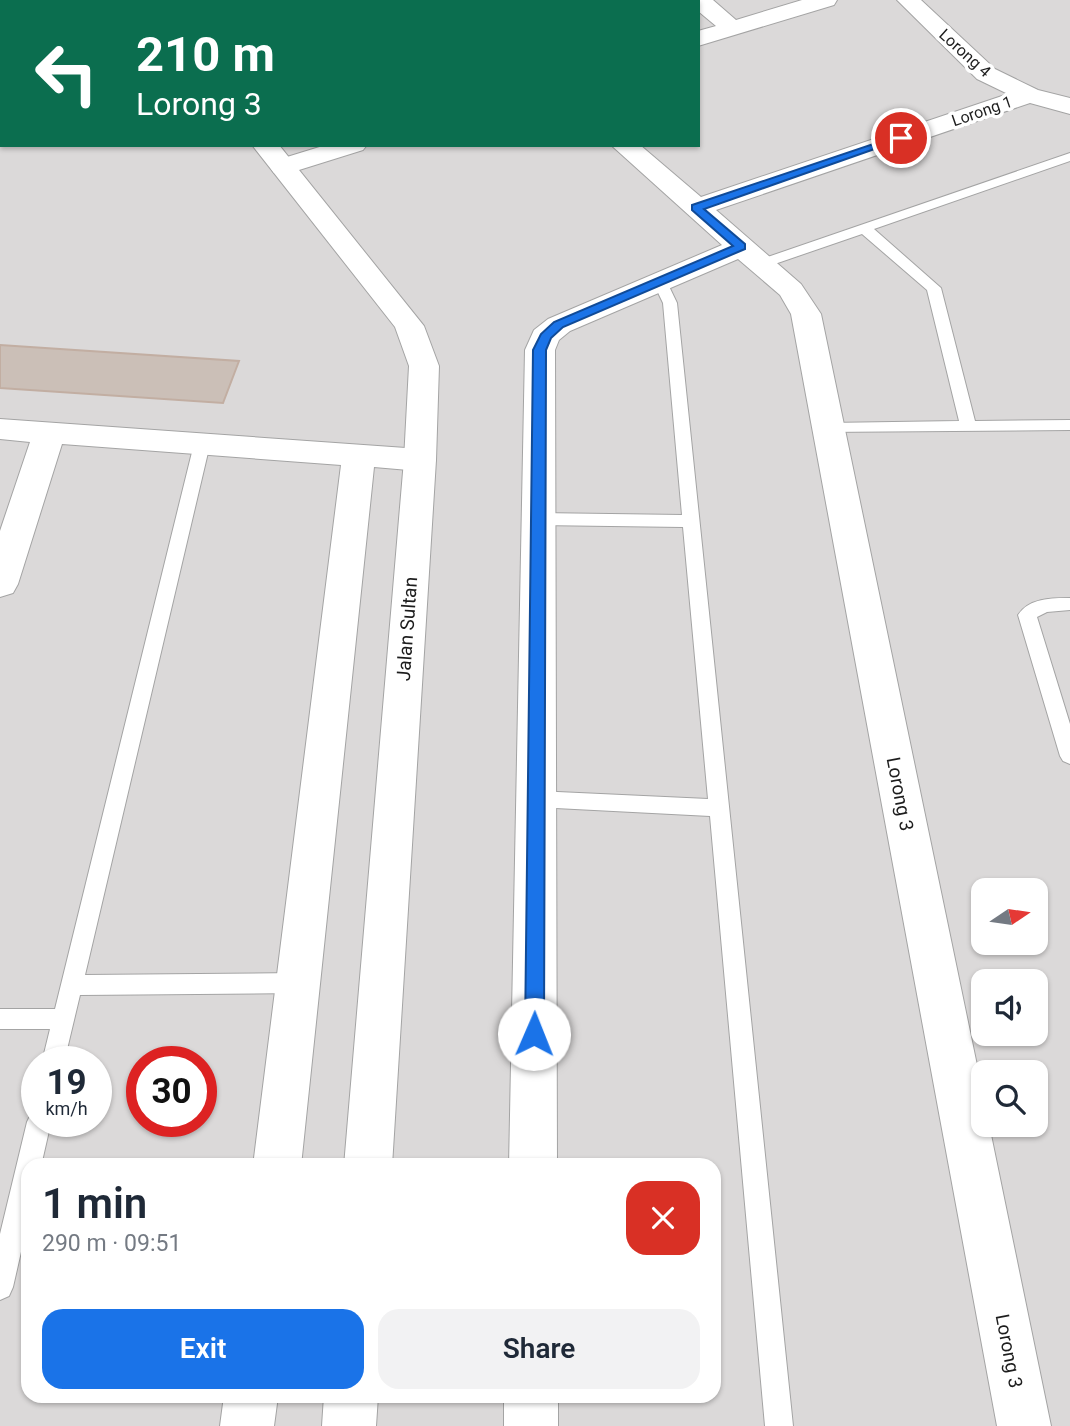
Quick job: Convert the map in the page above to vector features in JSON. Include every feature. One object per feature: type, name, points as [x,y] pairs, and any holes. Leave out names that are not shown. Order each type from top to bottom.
[{"type":"street","points":[[700,38],[826,0]]},
{"type":"street","name":"Lorong 4","points":[[908,0],[986,74],[1029,95],[1070,106]]},
{"type":"street","points":[[700,1],[733,29]]},
{"type":"street","name":"Lorong 1","points":[[696,208],[1029,95]]},
{"type":"street","points":[[274,156],[339,147]]},
{"type":"street","name":"Lorong 3","points":[[626,147],[791,290],[806,314],[1024,1426]]},
{"type":"street","name":"Jalan Sultan","points":[[274,156],[409,326],[424,366],[420,460],[369,1158]]},
{"type":"street","points":[[533,1158],[540,350],[545,336],[559,325],[659,280],[751,255]]},
{"type":"street","points":[[0,429],[420,460]]},
{"type":"street","points":[[0,584],[49,433]]},
{"type":"street","points":[[278,1158],[359,456]]},
{"type":"street","points":[[247,1426],[250,1403]]},
{"type":"street","points":[[349,1426],[351,1403]]},
{"type":"street","points":[[531,1403],[531,1426]]},
{"type":"lane","points":[[751,255],[863,227],[1070,157]]},
{"type":"lane","points":[[863,227],[934,288],[968,426]]},
{"type":"lane","points":[[659,280],[670,303],[779,1426]]},
{"type":"lane","points":[[828,428],[1070,425]]},
{"type":"lane","points":[[57,1046],[202,444]]},
{"type":"lane","points":[[538,519],[691,521]]},
{"type":"lane","points":[[1070,604],[1046,605],[1033,609],[1027,615],[1070,756]]},
{"type":"lane","points":[[536,799],[719,808]]},
{"type":"lane","points":[[71,985],[298,983]]},
{"type":"lane","points":[[0,1019],[63,1018]]},
{"type":"lane","points":[[30,1158],[35,1137]]},
{"type":"lane","points":[[0,1287],[21,1197]]},
{"type":"shaded area","points":[[700,0],[1070,0],[1070,1426],[0,1426],[0,147],[700,147]]},
{"type":"building","points":[[0,345],[239,361],[223,403],[0,388]]},
{"type":"route","points":[[534,1034],[540,350],[545,336],[559,325],[741,247],[696,208],[901,138]]}]
